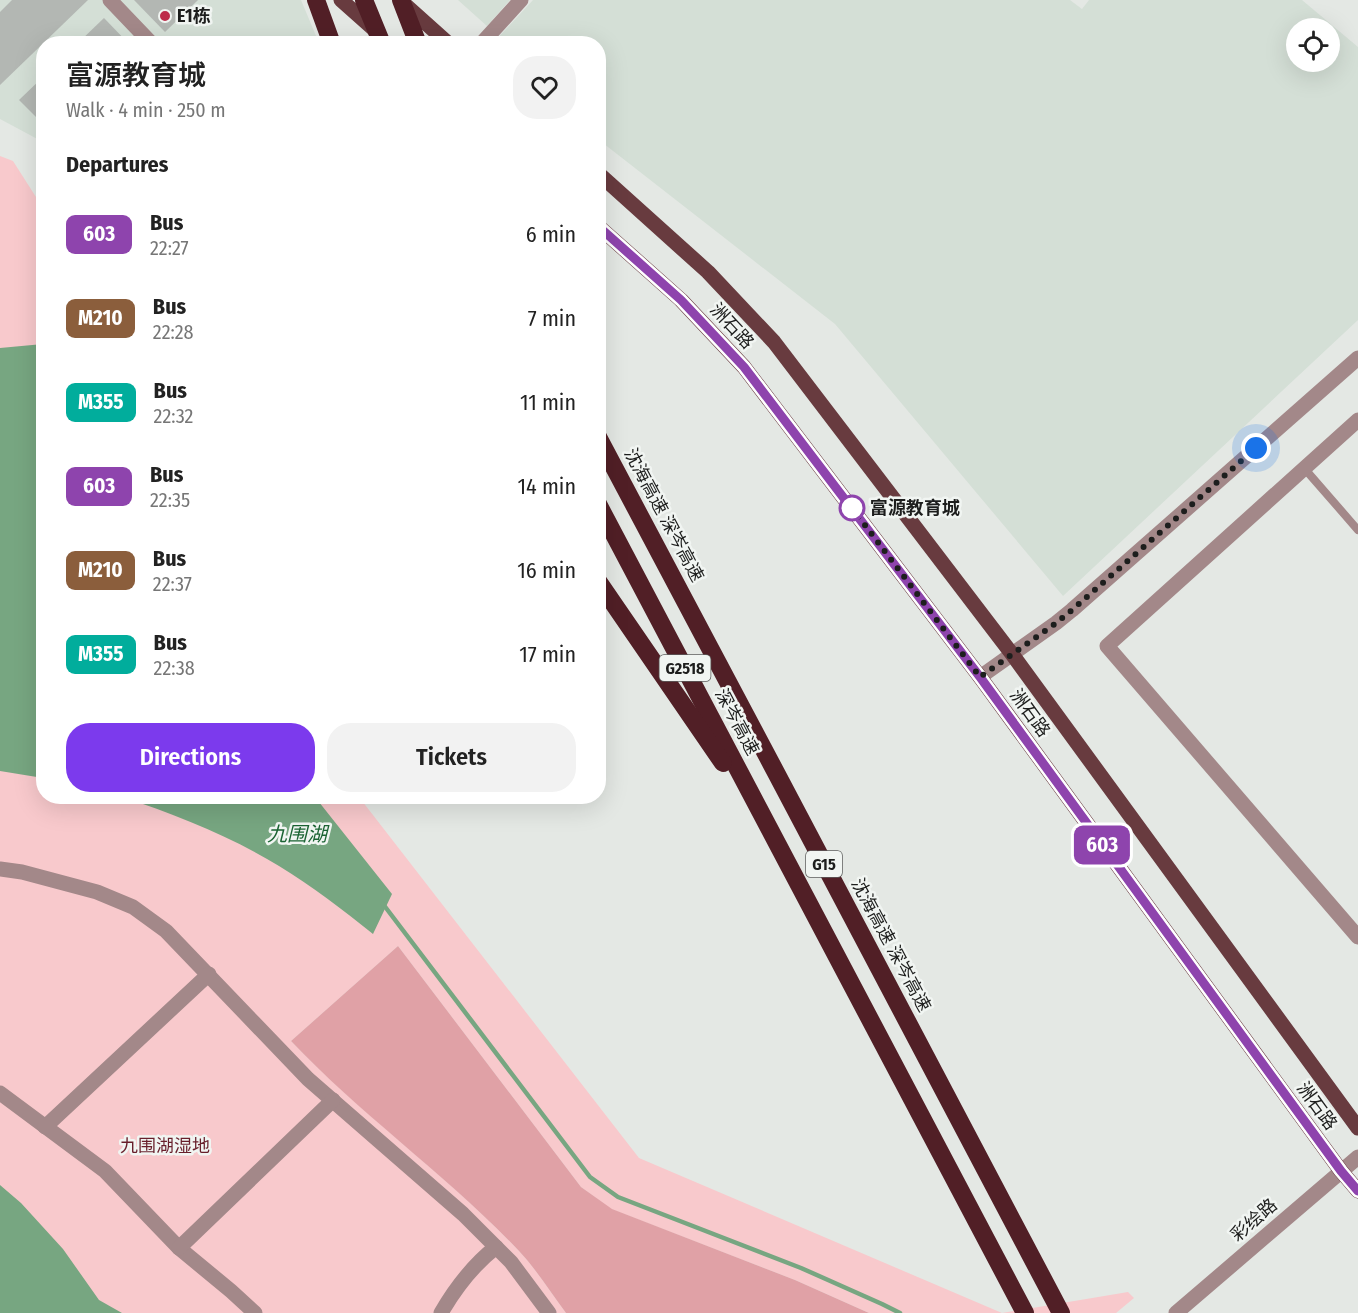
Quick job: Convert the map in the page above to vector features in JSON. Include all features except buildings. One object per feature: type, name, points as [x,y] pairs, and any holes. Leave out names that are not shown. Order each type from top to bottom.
[{"type":"highway","points":[[316,0],[329,36]]},
{"type":"highway","points":[[364,0],[379,36]]},
{"type":"highway","points":[[401,0],[415,36]]},
{"type":"highway","name":"沈海高速 深岑高速","points":[[606,452],[727,676],[1061,1313]]},
{"type":"highway","name":"深岑高速","points":[[606,519],[771,832]]},
{"type":"highway","name":"G15","points":[[606,593],[771,832],[1023,1309]]},
{"type":"main road","points":[[341,0],[381,36]]},
{"type":"main road","points":[[401,0],[440,36]]},
{"type":"main road","name":"洲石路","points":[[606,180],[708,272],[774,342],[1012,654],[1358,1128]]},
{"type":"main road","name":"洲石路","points":[[606,233],[681,300],[744,367],[980,677],[1341,1171],[1358,1191]]},
{"type":"street","points":[[110,0],[144,36]]},
{"type":"street","points":[[488,36],[521,0]]},
{"type":"street","points":[[980,677],[1072,610],[1358,358]]},
{"type":"street","points":[[1358,420],[1107,646],[1358,937]]},
{"type":"street","points":[[0,869],[22,872],[97,892],[133,907],[166,931],[308,1078],[463,1214],[511,1262],[549,1313]]},
{"type":"street","points":[[45,1127],[209,974]]},
{"type":"street","points":[[0,1093],[105,1171],[178,1248],[255,1313]]},
{"type":"street","points":[[178,1248],[333,1100]]},
{"type":"street","name":"彩绘路","points":[[1176,1313],[1358,1157]]},
{"type":"street","points":[[441,1313],[470,1270],[496,1247]]},
{"type":"lane","points":[[1304,468],[1358,530]]},
{"type":"shaded area","points":[[0,0],[301,0],[316,36],[36,36],[36,138],[0,119]]},
{"type":"shaded area","points":[[458,0],[510,0],[487,26]]},
{"type":"shaded area","points":[[533,0],[1070,0],[1082,9],[1089,0],[1302,0],[1323,18],[1286,18],[1286,72],[1340,72],[1340,32],[1358,47],[1358,320],[1063,596],[835,324],[606,145],[606,36],[500,36]]},
{"type":"shaded area","points":[[398,946],[581,1187],[612,1209],[795,1280],[869,1313],[566,1313],[525,1258],[492,1224],[347,1095],[291,1041]]},
{"type":"green space","name":"九围湖湿地","points":[[0,156],[13,161],[36,197],[36,804],[364,804],[639,1158],[1002,1313],[869,1313],[795,1280],[611,1209],[581,1187],[398,946],[291,1041],[347,1095],[492,1224],[525,1258],[566,1313],[0,1313]]},
{"type":"green space","points":[[1128,1292],[1134,1298],[1116,1313],[1002,1313]]},
{"type":"water","points":[[36,345],[36,777],[0,771],[0,348]]},
{"type":"water","name":"九围湖","points":[[142,804],[321,804],[392,894],[373,934],[315,890],[260,855],[203,827]]},
{"type":"water","points":[[0,1185],[21,1203],[63,1249],[99,1300],[122,1313],[0,1313]]},
{"type":"waterway","points":[[383,904],[590,1177],[618,1197],[801,1268],[900,1313]]},
{"type":"bus line","name":"603","points":[[606,233],[681,300],[744,367],[980,677],[1341,1171],[1358,1191]]},
{"type":"place","name":"E1栋","points":[[165,16]]},
{"type":"place","name":"富源教育城","points":[[852,508]]},
{"type":"route","points":[[852,508],[980,677],[1072,610],[1256,448]]}]
